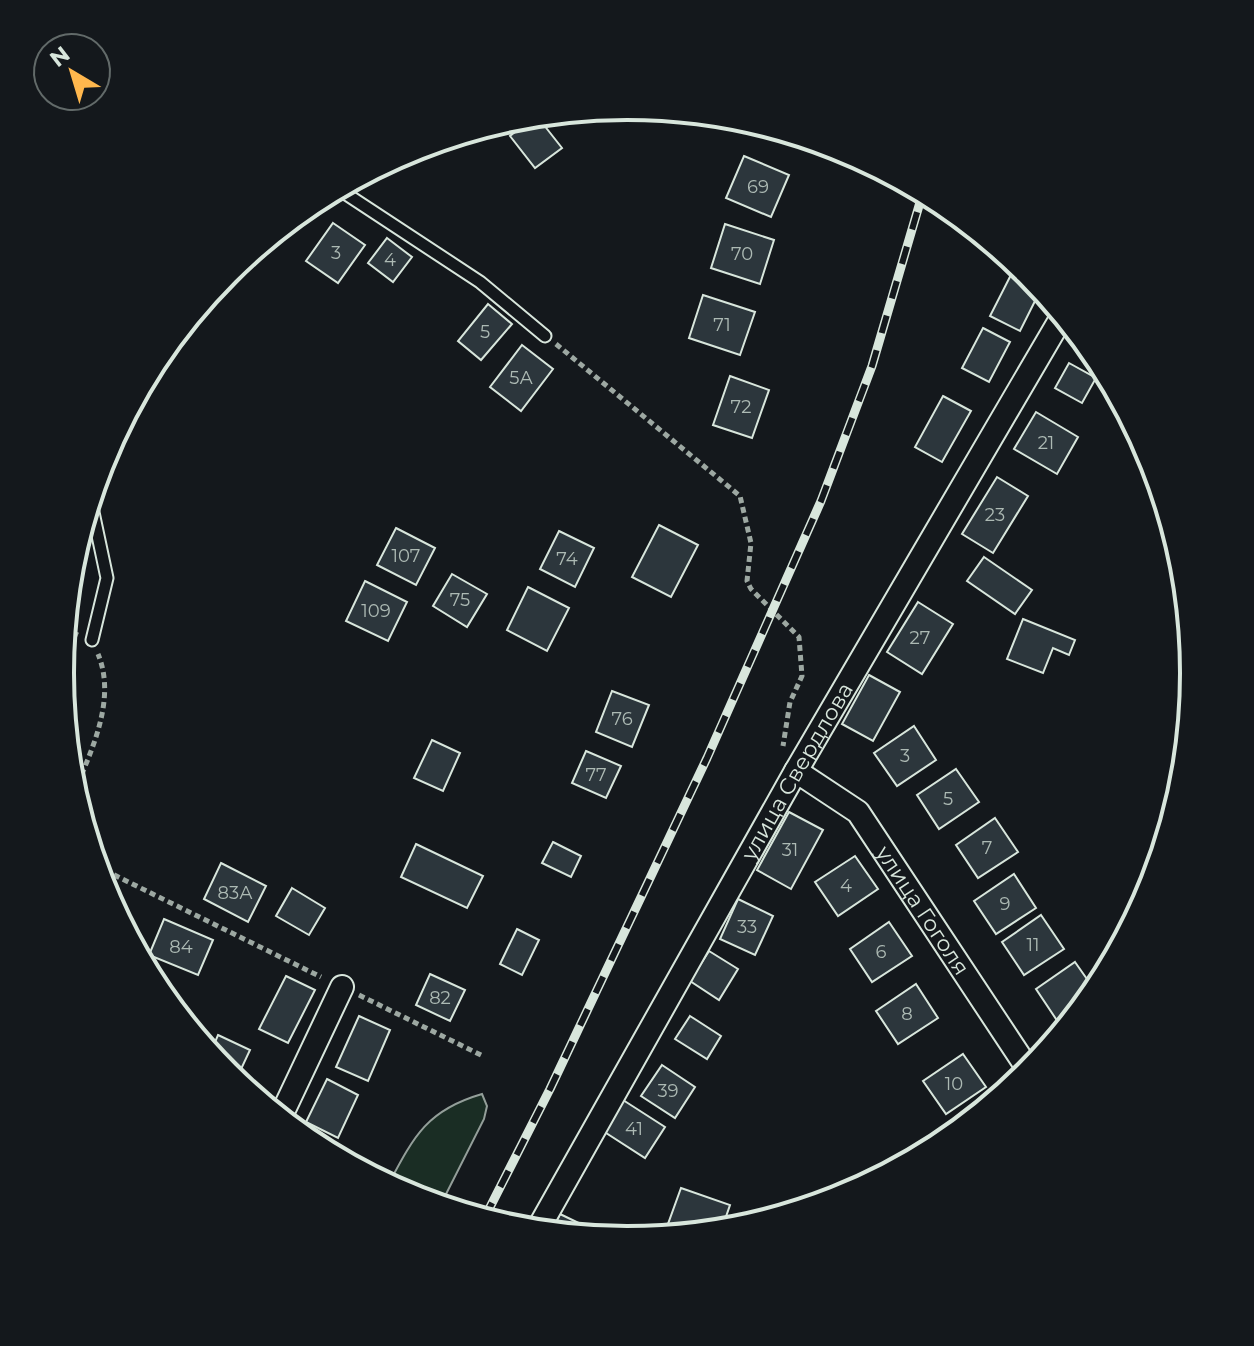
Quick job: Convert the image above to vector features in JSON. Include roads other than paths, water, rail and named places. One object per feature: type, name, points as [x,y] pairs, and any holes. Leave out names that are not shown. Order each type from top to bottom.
[{"type":"street","name":"улица Свердлова","points":[[544,1219],[796,771],[1057,325]]},
{"type":"street","name":"улица Гоголя","points":[[796,771],[858,812],[1022,1060]]},
{"type":"street","points":[[285,1108],[342,987]]},
{"type":"lane","points":[[348,196],[480,282],[545,336]]},
{"type":"lane","points":[[92,640],[107,578],[95,522]]},
{"type":"railway","points":[[489,1208],[550,1089],[707,758],[821,501],[872,366],[920,204]]}]
